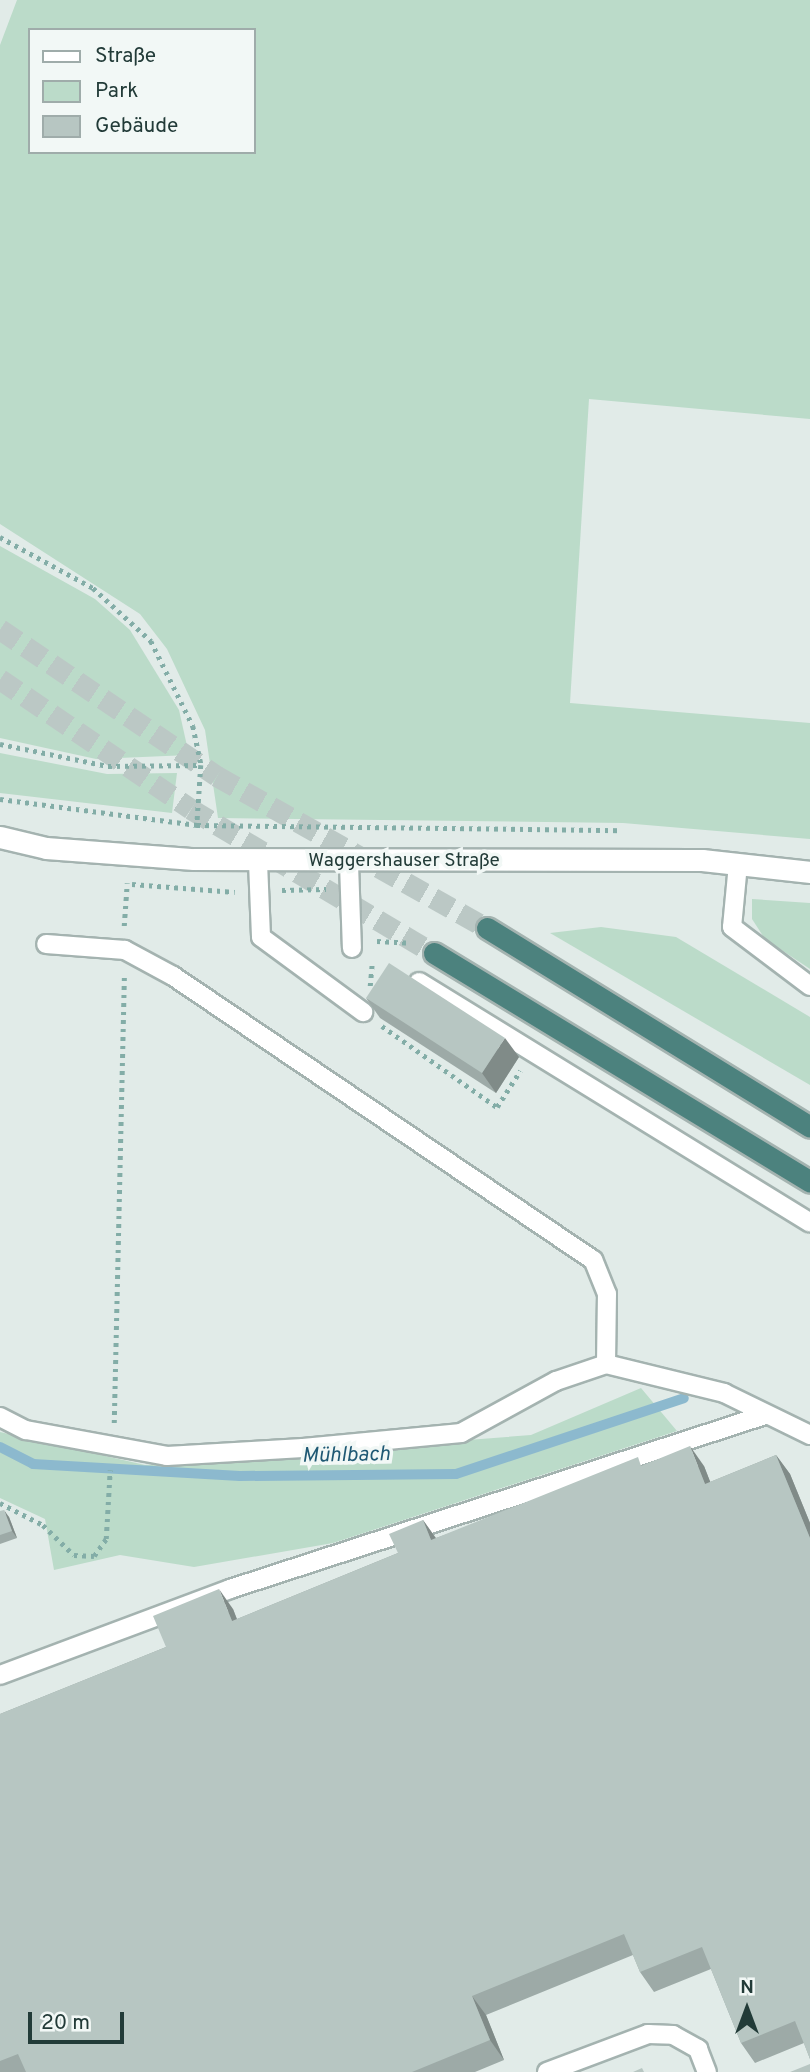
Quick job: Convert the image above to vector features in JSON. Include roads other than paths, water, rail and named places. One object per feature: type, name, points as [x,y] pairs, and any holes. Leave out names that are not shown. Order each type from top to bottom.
[{"type":"highway","points":[[487,928],[810,1127]]},
{"type":"highway","points":[[434,953],[810,1182]]},
{"type":"street","name":"Waggershauser Straße","points":[[0,837],[46,848],[258,862],[738,864],[810,872]]},
{"type":"lane","points":[[258,862],[261,937],[363,1012]]},
{"type":"lane","points":[[349,864],[352,948]]},
{"type":"lane","points":[[738,864],[732,927],[810,986]]},
{"type":"lane","points":[[46,944],[125,950],[173,976],[593,1260],[607,1294],[606,1364]]},
{"type":"lane","points":[[419,982],[810,1223]]},
{"type":"lane","points":[[0,1417],[26,1430],[167,1456],[303,1448],[461,1433],[556,1381],[606,1364],[680,1378],[724,1393],[810,1435]]},
{"type":"lane","points":[[0,1675],[230,1588],[765,1415]]},
{"type":"lane","points":[[547,2072],[648,2034],[673,2035],[698,2049],[707,2072]]},
{"type":"waterway","name":"Mühlbach","points":[[0,1447],[33,1464],[240,1476],[456,1474],[684,1398]]},
{"type":"tunnel","points":[[0,629],[217,776],[487,928]]},
{"type":"tunnel","points":[[0,679],[191,809],[434,953]]}]
